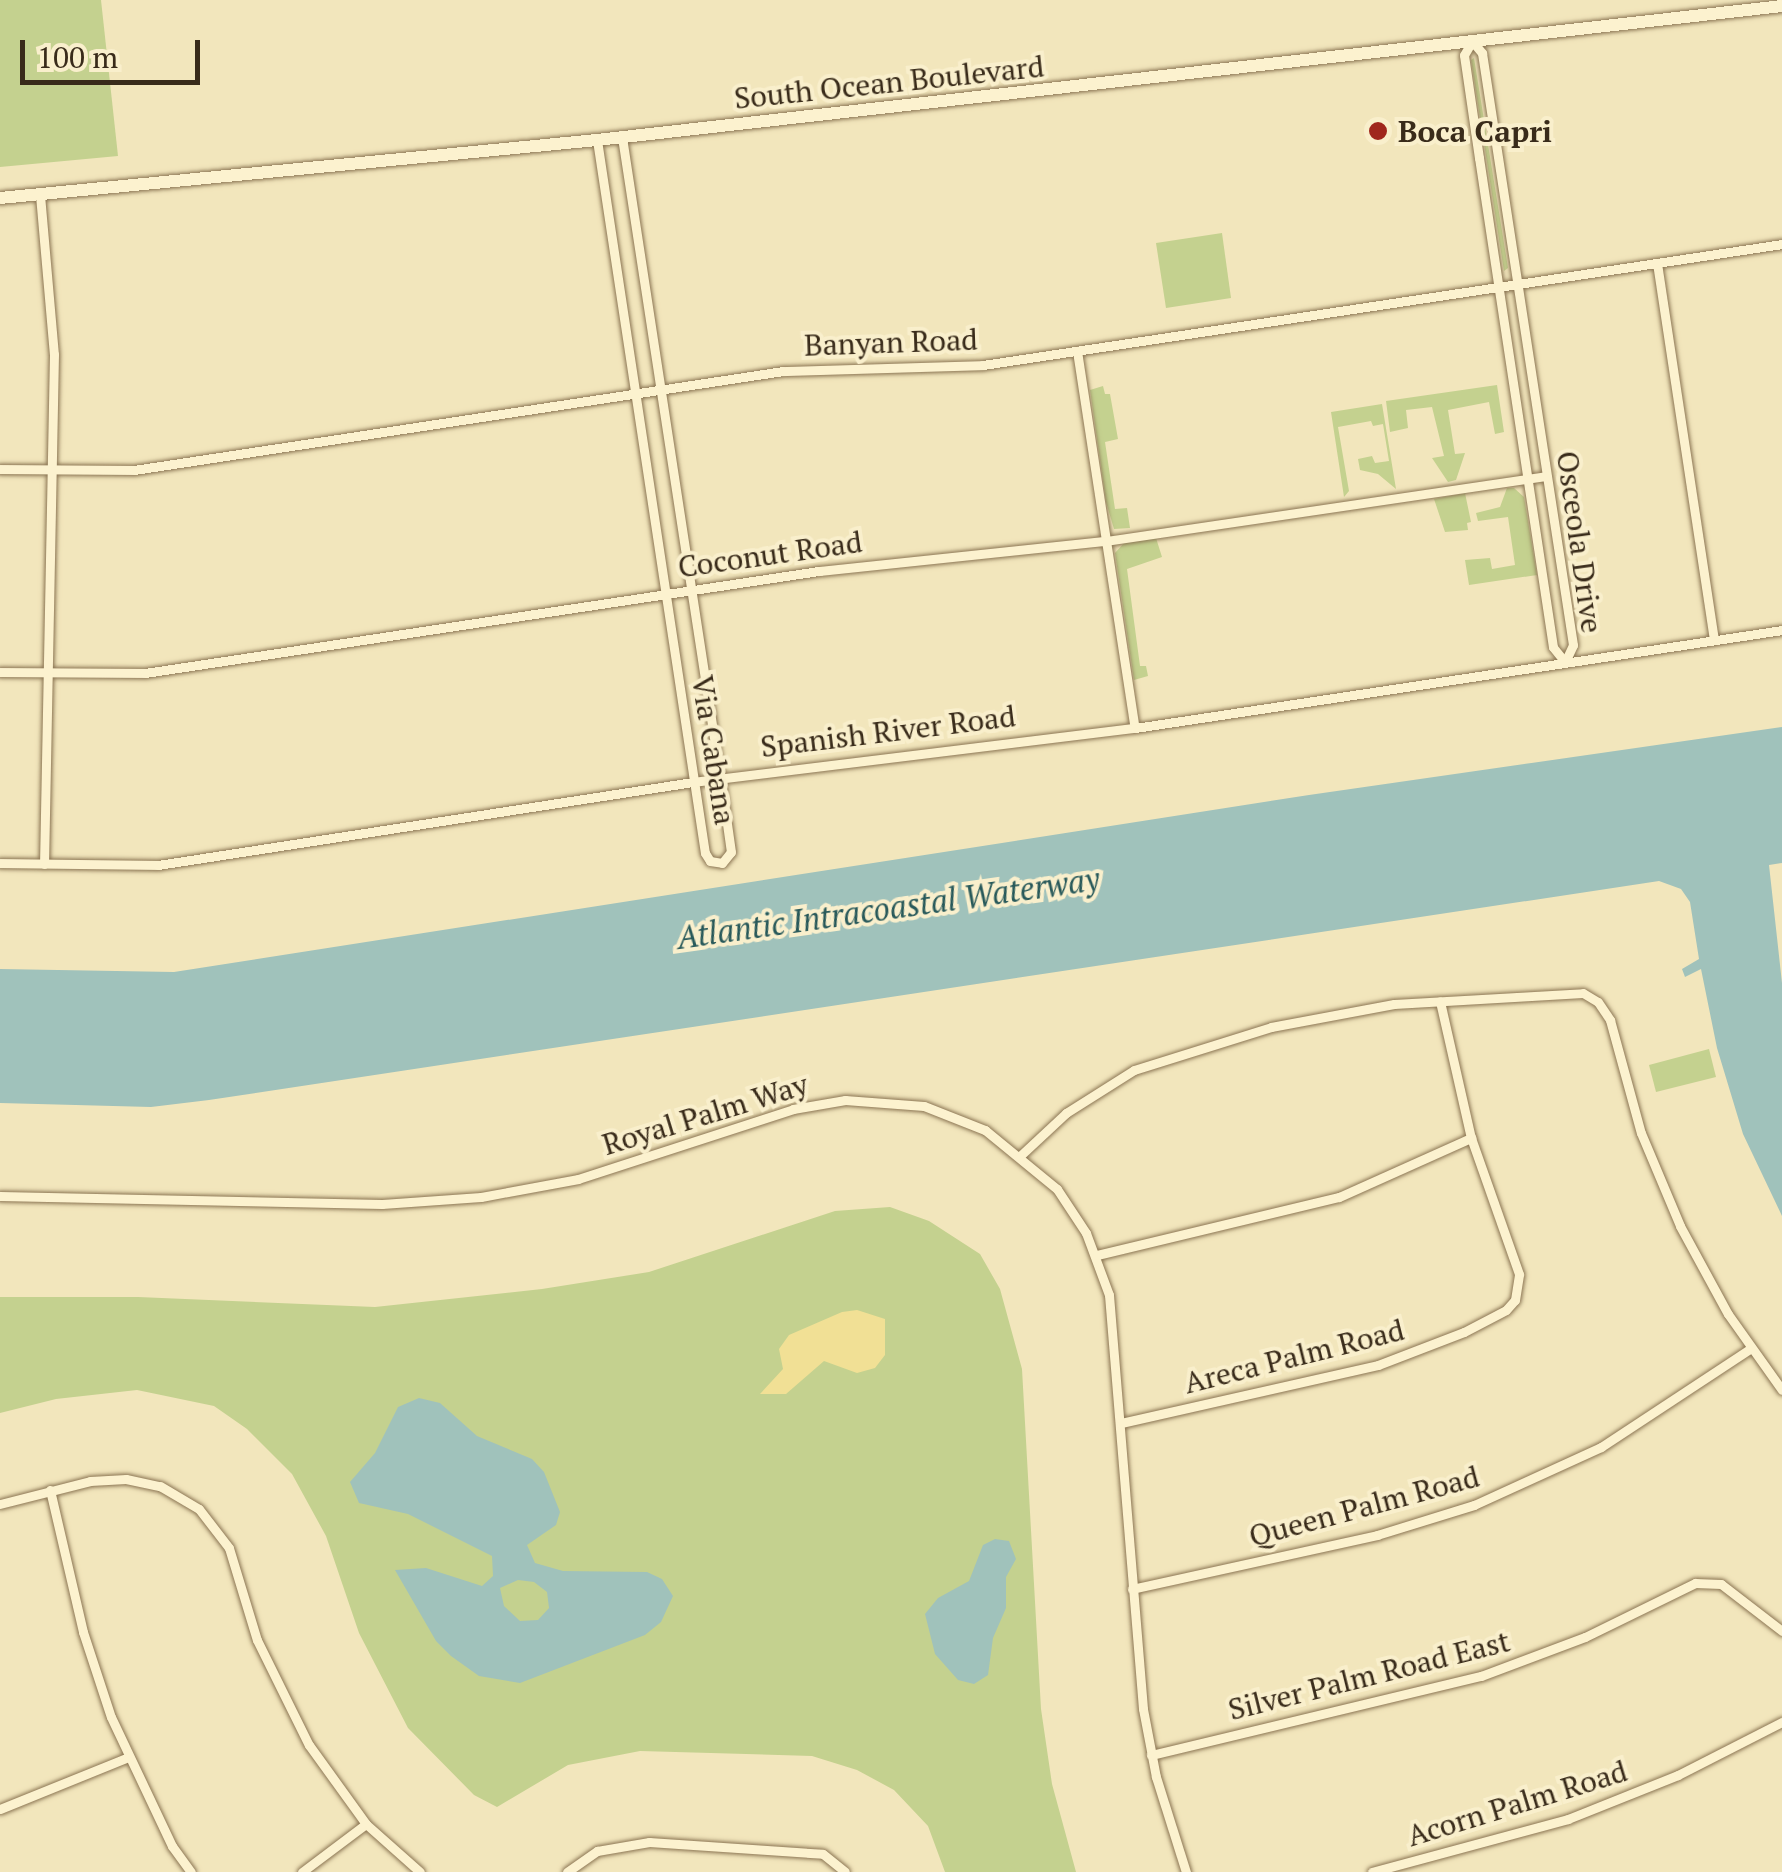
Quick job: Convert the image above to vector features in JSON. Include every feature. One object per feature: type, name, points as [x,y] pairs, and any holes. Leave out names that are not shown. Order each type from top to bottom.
[{"type":"main road","name":"South Ocean Boulevard","points":[[0,198],[597,140],[1782,6]]},
{"type":"street","name":"Osceola Drive","points":[[1472,41],[1482,53],[1517,285],[1573,645],[1565,662],[1553,647],[1464,55],[1472,41]]},
{"type":"street","name":"Via Cabana","points":[[597,140],[704,853],[710,861],[722,863],[731,852],[622,137]]},
{"type":"street","points":[[40,195],[53,340],[44,864]]},
{"type":"street","name":"Banyan Road","points":[[0,469],[134,470],[826,367],[969,366],[1782,244]]},
{"type":"street","points":[[1657,263],[1714,640]]},
{"type":"street","points":[[1077,351],[1135,728]]},
{"type":"street","name":"Coconut Road","points":[[0,672],[145,673],[819,570],[1106,541],[1546,476]]},
{"type":"street","name":"Spanish River Road","points":[[0,863],[158,865],[720,778],[1135,728],[1782,630]]},
{"type":"street","points":[[1020,1155],[1066,1113],[1134,1070],[1333,1012],[1570,992],[1598,1002],[1610,1020],[1626,1085],[1659,1180],[1703,1270],[1782,1390]]},
{"type":"street","name":"Areca Palm Road","points":[[1121,1423],[1378,1364],[1464,1332],[1506,1310],[1519,1287],[1520,1274],[1471,1138],[1440,1001]]},
{"type":"street","name":"Royal Palm Way","points":[[0,1196],[382,1204],[481,1197],[594,1175],[792,1109],[845,1100],[898,1101],[949,1114],[986,1130],[1057,1188],[1097,1255],[1114,1321],[1132,1589],[1151,1754],[1186,1872]]},
{"type":"street","points":[[1097,1255],[1339,1198],[1471,1138]]},
{"type":"street","name":"Queen Palm Road","points":[[1132,1589],[1377,1535],[1492,1498],[1601,1447],[1751,1348]]},
{"type":"street","points":[[0,1504],[102,1479],[137,1480],[181,1496],[209,1519],[233,1558],[257,1640],[286,1707],[366,1824],[420,1872]]},
{"type":"street","points":[[50,1490],[83,1632],[128,1757],[172,1846],[190,1872]]},
{"type":"street","name":"Silver Palm Road East","points":[[1151,1754],[1481,1676],[1584,1638],[1704,1582],[1733,1591],[1782,1631]]},
{"type":"street","name":"Acorn Palm Road","points":[[1372,1872],[1568,1820],[1678,1775],[1782,1722]]},
{"type":"street","points":[[0,1809],[128,1757]]},
{"type":"street","points":[[302,1872],[366,1824]]},
{"type":"street","points":[[567,1872],[597,1851],[648,1842],[823,1854],[845,1872]]},
{"type":"green space","points":[[0,0],[101,0],[118,156],[0,167]]},
{"type":"green space","points":[[1474,58],[1508,268],[1504,271],[1471,60]]},
{"type":"green space","points":[[1222,233],[1231,298],[1166,308],[1156,243]]},
{"type":"green space","points":[[1497,385],[1504,432],[1495,434],[1489,402],[1448,410],[1455,454],[1465,453],[1456,480],[1448,482],[1432,458],[1444,456],[1432,407],[1406,410],[1408,428],[1390,432],[1386,401]]},
{"type":"green space","points":[[1103,386],[1105,394],[1110,394],[1118,439],[1105,442],[1115,509],[1127,508],[1130,528],[1114,529],[1106,502],[1090,390]]},
{"type":"green space","points":[[1382,404],[1396,489],[1378,474],[1360,470],[1358,459],[1372,456],[1375,463],[1389,461],[1383,424],[1373,426],[1371,421],[1338,427],[1349,491],[1344,497],[1331,412]]},
{"type":"green space","points":[[1507,488],[1514,488],[1524,497],[1537,575],[1469,585],[1465,560],[1490,558],[1492,569],[1515,565],[1508,517],[1478,521],[1476,513],[1500,507]]},
{"type":"green space","points":[[1465,493],[1471,522],[1467,523],[1468,530],[1445,532],[1434,499]]},
{"type":"green space","points":[[1156,538],[1162,557],[1127,569],[1140,666],[1146,666],[1148,676],[1134,680],[1115,553],[1124,543]]},
{"type":"green space","points":[[1709,1049],[1716,1077],[1656,1092],[1649,1065]]},
{"type":"green space","points":[[890,1207],[929,1221],[980,1254],[1000,1289],[1022,1369],[1041,1709],[1052,1784],[1076,1872],[945,1872],[928,1826],[894,1790],[857,1770],[812,1756],[640,1751],[568,1765],[497,1807],[474,1795],[408,1728],[359,1633],[326,1536],[292,1474],[247,1429],[214,1406],[137,1390],[56,1399],[0,1413],[0,1297],[138,1297],[375,1307],[542,1289],[649,1272],[835,1211]]},
{"type":"sand","points":[[857,1310],[885,1319],[885,1355],[875,1368],[857,1373],[824,1361],[786,1394],[760,1394],[783,1369],[779,1349],[789,1335],[842,1312]]},
{"type":"water","name":"Atlantic Intracoastal Waterway","points":[[1782,727],[1782,863],[1769,865],[1782,983],[1782,1216],[1743,1134],[1717,1048],[1701,969],[1685,977],[1682,969],[1699,959],[1690,902],[1681,889],[1659,881],[209,1100],[151,1107],[0,1103],[0,969],[174,972],[1309,795]]},
{"type":"water","points":[[419,1398],[440,1403],[477,1436],[532,1459],[544,1472],[560,1512],[556,1525],[527,1545],[535,1563],[563,1571],[647,1572],[662,1579],[673,1596],[661,1622],[645,1635],[520,1683],[479,1676],[451,1656],[436,1641],[395,1570],[426,1568],[482,1586],[493,1576],[492,1556],[408,1514],[359,1503],[350,1482],[375,1453],[398,1407]],"holes":[[[518,1580],[534,1582],[547,1592],[549,1608],[538,1620],[520,1621],[504,1606],[500,1588]]]},
{"type":"water","points":[[995,1539],[1009,1541],[1016,1559],[1006,1577],[1006,1608],[993,1638],[988,1675],[974,1684],[958,1680],[935,1654],[925,1614],[938,1598],[969,1581],[983,1545]]},
{"type":"place","name":"Boca Capri","points":[[1378,131]]}]
